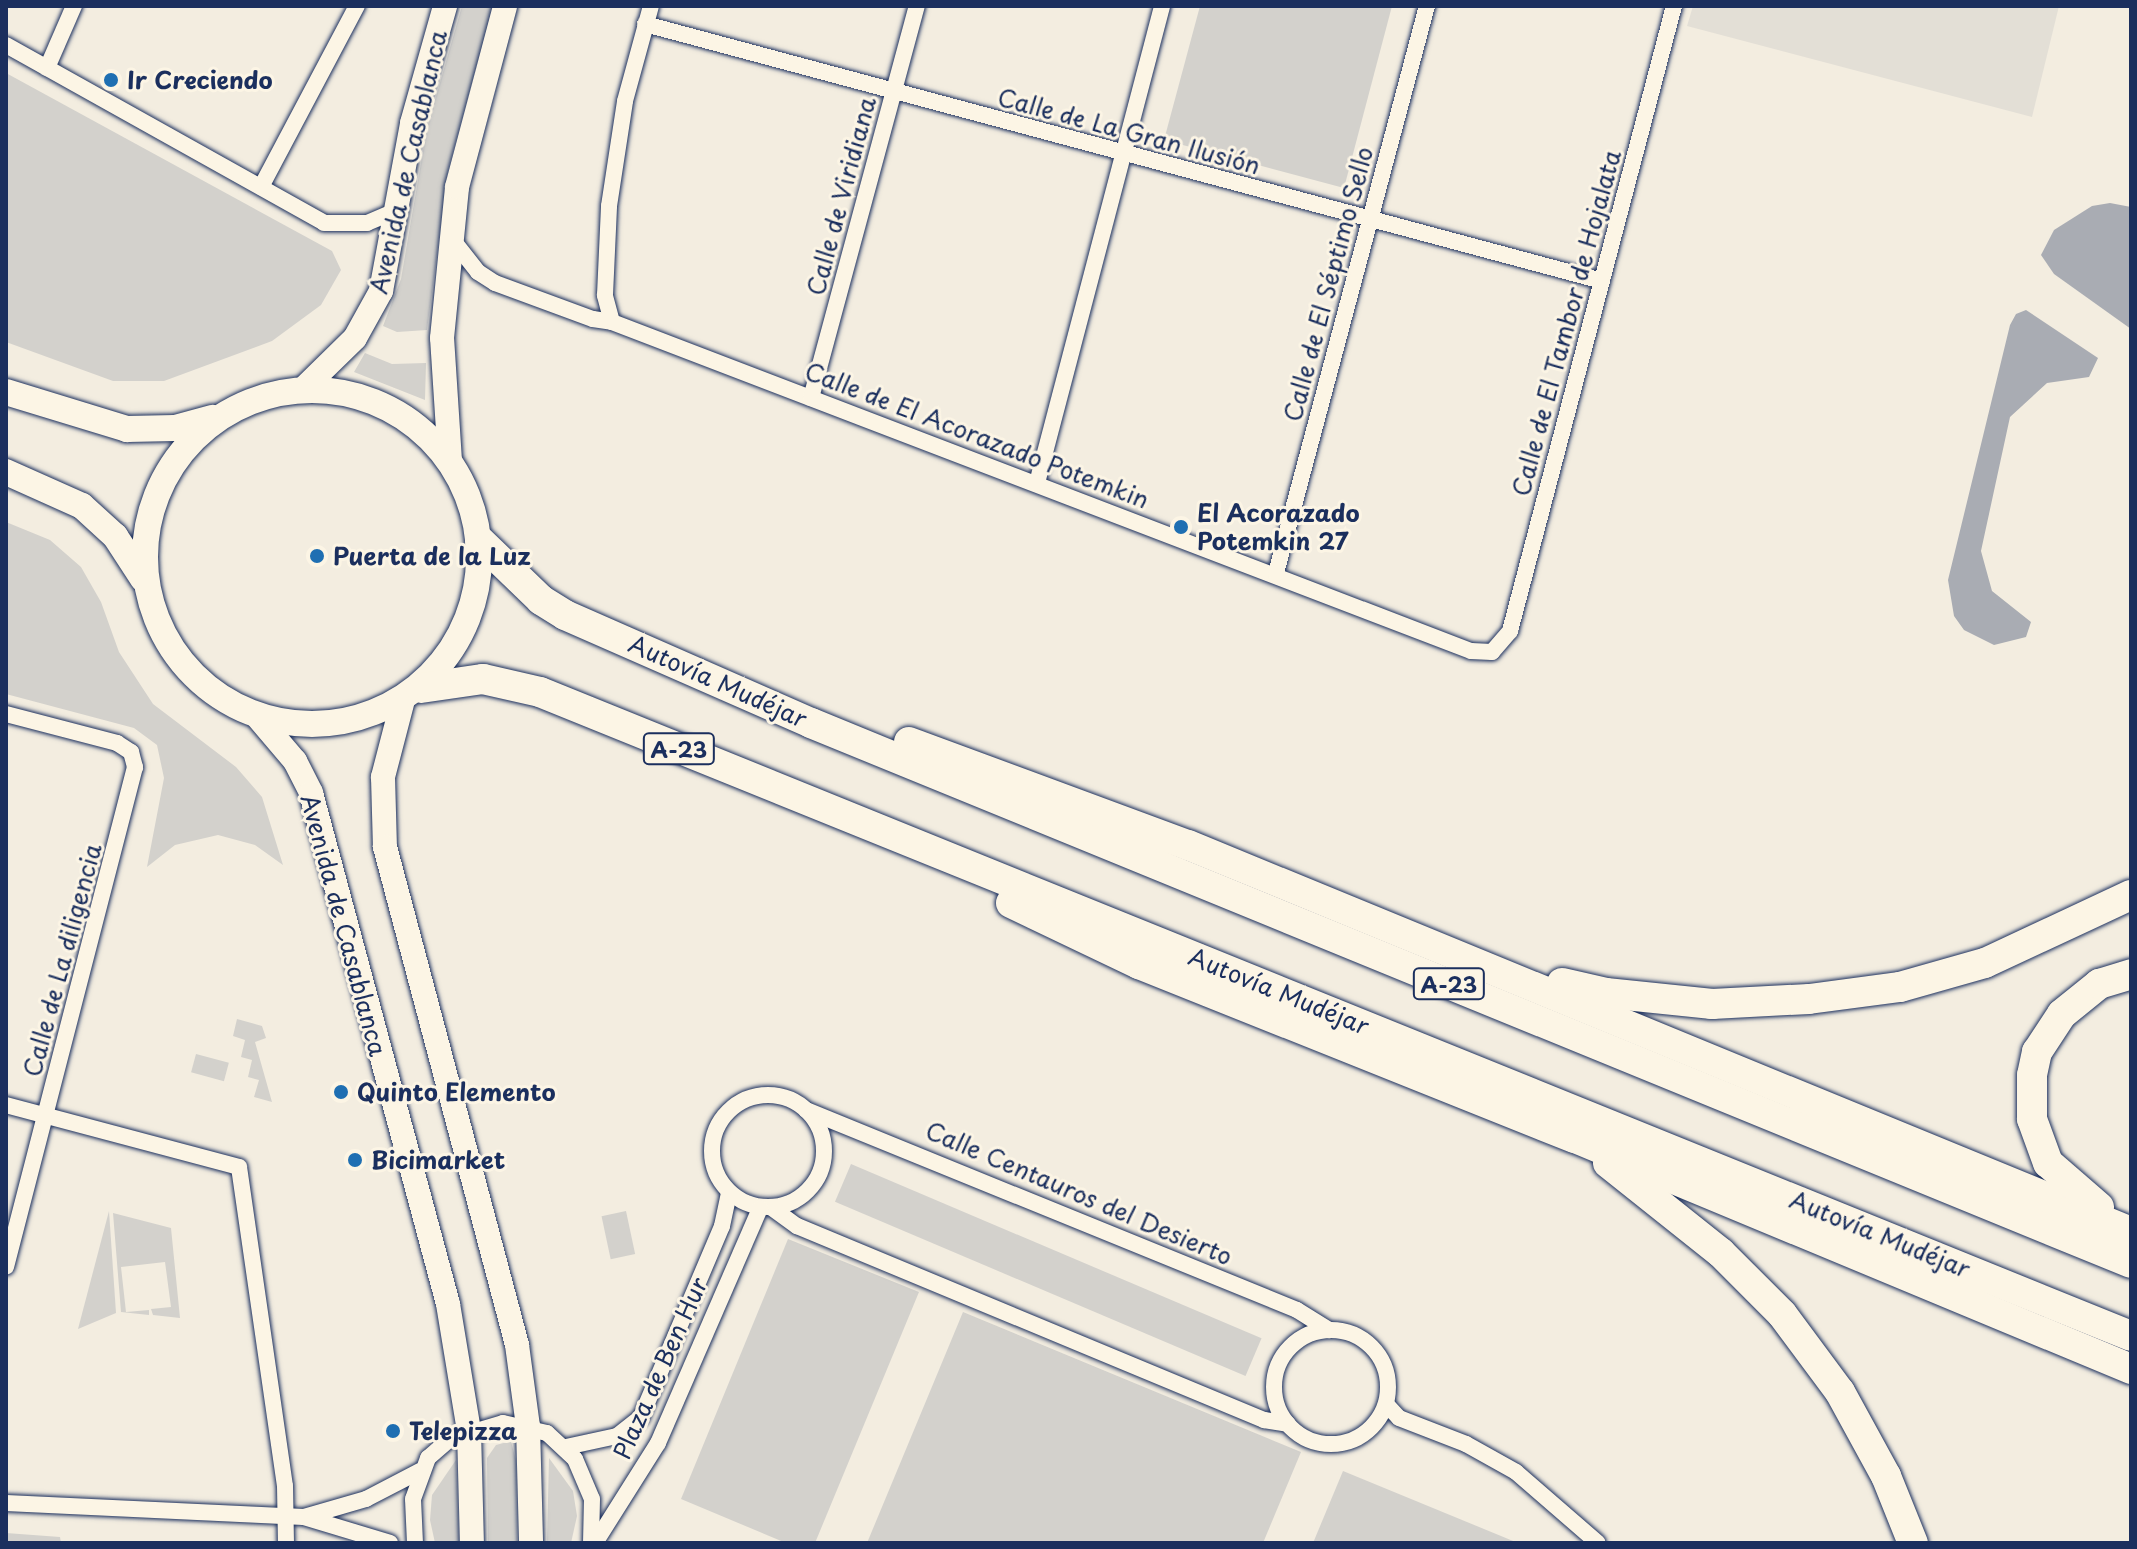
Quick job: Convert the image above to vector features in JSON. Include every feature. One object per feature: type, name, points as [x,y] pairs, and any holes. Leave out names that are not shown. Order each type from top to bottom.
[{"type":"highway","name":"Autovía Mudéjar","points":[[480,541],[541,600],[565,615],[769,701],[811,723],[2131,1263]]},
{"type":"highway","name":"Autovía Mudéjar","points":[[412,694],[469,680],[513,683],[2131,1336]]},
{"type":"highway","points":[[769,701],[912,743],[1188,845],[2131,1230]]},
{"type":"highway","points":[[843,815],[877,840],[1139,964],[1575,1138],[2131,1369]]},
{"type":"highway","points":[[1417,939],[1606,993],[1712,1004],[1809,999],[1900,987],[1985,963],[2131,895]]},
{"type":"highway","points":[[2131,974],[2079,997],[2048,1030],[2037,1052],[2031,1100],[2037,1140],[2048,1163],[2084,1197],[2131,1230]]},
{"type":"highway","points":[[1575,1138],[1721,1253],[1782,1314],[1840,1392],[1886,1476],[1913,1543]]},
{"type":"main road","name":"Avenida de Casablanca","points":[[304,388],[342,354],[375,305],[397,210],[412,123],[445,6]]},
{"type":"main road","points":[[450,461],[442,338],[452,239],[468,129],[505,6]]},
{"type":"main road","name":"A-23","points":[[6,392],[127,429],[175,428],[221,417],[278,392],[304,388],[368,397],[396,411],[450,461],[468,495],[480,541],[469,609],[446,655],[412,694],[368,715],[327,723],[255,714],[189,670],[170,645],[147,585],[126,550],[91,513],[6,472]]},
{"type":"main road","name":"A-23","points":[[147,585],[147,524],[158,495],[187,446],[221,417]]},
{"type":"main road","points":[[412,694],[383,777],[385,847],[397,905],[508,1305],[528,1426],[531,1543]]},
{"type":"main road","name":"Avenida de Casablanca","points":[[255,714],[295,761],[313,801],[448,1304],[469,1431],[472,1543]]},
{"type":"street","points":[[47,68],[74,6]]},
{"type":"street","points":[[261,187],[357,6]]},
{"type":"street","points":[[612,322],[605,295],[609,206],[625,101],[651,6]]},
{"type":"street","name":"Calle de Viridiana","points":[[811,398],[917,6]]},
{"type":"street","points":[[1037,483],[1162,6]]},
{"type":"street","name":"Calle de El Séptimo Sello","points":[[1276,573],[1427,6]]},
{"type":"street","name":"Calle de El Tambor de Hojalata","points":[[1499,649],[1510,631],[1673,6]]},
{"type":"street","name":"Calle de La Gran Ilusión","points":[[645,24],[1122,155],[1602,281]]},
{"type":"street","points":[[6,45],[332,226],[374,222],[397,210]]},
{"type":"street","name":"Calle de El Acorazado Potemkin","points":[[452,239],[490,280],[593,319],[612,322],[1276,573],[1471,651],[1499,649]]},
{"type":"street","name":"Calle de La diligencia","points":[[6,714],[117,743],[133,757],[134,782],[6,1267]]},
{"type":"street","points":[[766,1208],[802,1197],[821,1170],[823,1138],[806,1110],[783,1097],[757,1095],[726,1112],[716,1127],[712,1162],[729,1193],[766,1208],[797,1226],[1264,1420],[1288,1424],[1312,1440],[1343,1443],[1366,1432],[1386,1404],[1386,1374],[1374,1350],[1352,1334],[1329,1330],[1303,1338],[1283,1358],[1276,1399],[1288,1424]]},
{"type":"street","points":[[6,1105],[239,1167],[287,1516],[286,1543]]},
{"type":"street","name":"Calle Centauros del Desierto","points":[[806,1110],[1297,1310],[1329,1330]]},
{"type":"street","name":"Plaza de Ben Hur","points":[[566,1447],[617,1436],[641,1417],[722,1226],[729,1193]]},
{"type":"street","name":"Plaza de Ben Hur","points":[[593,1543],[658,1443],[766,1208]]},
{"type":"street","points":[[1386,1404],[1407,1422],[1466,1444],[1516,1472],[1598,1543]]},
{"type":"street","points":[[415,1543],[413,1499],[420,1471],[438,1448],[469,1431],[503,1423],[528,1426],[566,1447],[582,1471],[592,1499],[593,1543]]},
{"type":"street","points":[[304,1517],[366,1499],[420,1471]]},
{"type":"street","points":[[6,1503],[304,1517],[390,1543]]},
{"type":"shaded area","points":[[462,6],[493,6],[448,170],[427,330],[397,332],[383,326],[401,279],[427,128]]},
{"type":"shaded area","points":[[1200,6],[1392,6],[1344,188],[1164,140]]},
{"type":"shaded area","points":[[1693,6],[2059,6],[2032,117],[1687,26]]},
{"type":"shaded area","points":[[6,73],[332,251],[341,270],[321,305],[272,341],[164,381],[113,381],[6,342]]},
{"type":"shaded area","points":[[2110,203],[2131,207],[2131,329],[2054,274],[2041,255],[2054,230],[2092,206]]},
{"type":"shaded area","points":[[2026,310],[2098,358],[2089,377],[2047,383],[2010,417],[1981,551],[1992,591],[2031,622],[2026,637],[1994,645],[1964,630],[1954,616],[1948,580],[2010,325],[2016,314]]},
{"type":"shaded area","points":[[365,353],[392,364],[426,363],[425,400],[354,372]]},
{"type":"shaded area","points":[[6,522],[50,540],[81,567],[101,602],[119,652],[153,704],[236,767],[262,797],[283,865],[255,845],[218,835],[175,845],[147,867],[164,778],[157,745],[134,728],[6,694]]},
{"type":"shaded area","points":[[237,1019],[262,1026],[266,1038],[255,1042],[272,1102],[254,1097],[259,1080],[248,1077],[252,1060],[241,1057],[245,1040],[233,1036]]},
{"type":"shaded area","points":[[196,1054],[229,1063],[224,1081],[191,1072]]},
{"type":"shaded area","points":[[851,1164],[1262,1338],[1246,1376],[835,1202]]},
{"type":"shaded area","points":[[109,1211],[116,1313],[78,1329]]},
{"type":"shaded area","points":[[626,1211],[635,1254],[611,1259],[602,1216]]},
{"type":"shaded area","points":[[113,1213],[171,1228],[180,1318],[153,1315],[151,1309],[171,1307],[165,1262],[121,1267],[126,1312],[149,1310],[149,1315],[121,1312]]},
{"type":"shaded area","points":[[788,1239],[919,1292],[815,1543],[786,1543],[681,1499]]},
{"type":"shaded area","points":[[963,1312],[1301,1452],[1263,1543],[867,1543]]},
{"type":"shaded area","points":[[511,1441],[516,1461],[517,1543],[488,1543],[487,1458],[496,1445]]},
{"type":"shaded area","points":[[549,1458],[573,1491],[577,1516],[571,1543],[547,1543]]},
{"type":"shaded area","points":[[456,1460],[459,1543],[435,1543],[430,1520],[432,1495]]},
{"type":"shaded area","points":[[1343,1471],[1518,1543],[1313,1543]]},
{"type":"shaded area","points":[[6,1533],[60,1537],[61,1543],[6,1543]]},
{"type":"place","name":"Ir Creciendo","points":[[111,80]]},
{"type":"place","name":"El Acorazado Potemkin 27","points":[[1181,527]]},
{"type":"place","name":"Puerta de la Luz","points":[[317,556]]},
{"type":"place","name":"Quinto Elemento","points":[[341,1092]]},
{"type":"place","name":"Bicimarket","points":[[355,1160]]},
{"type":"place","name":"Telepizza","points":[[393,1431]]}]
